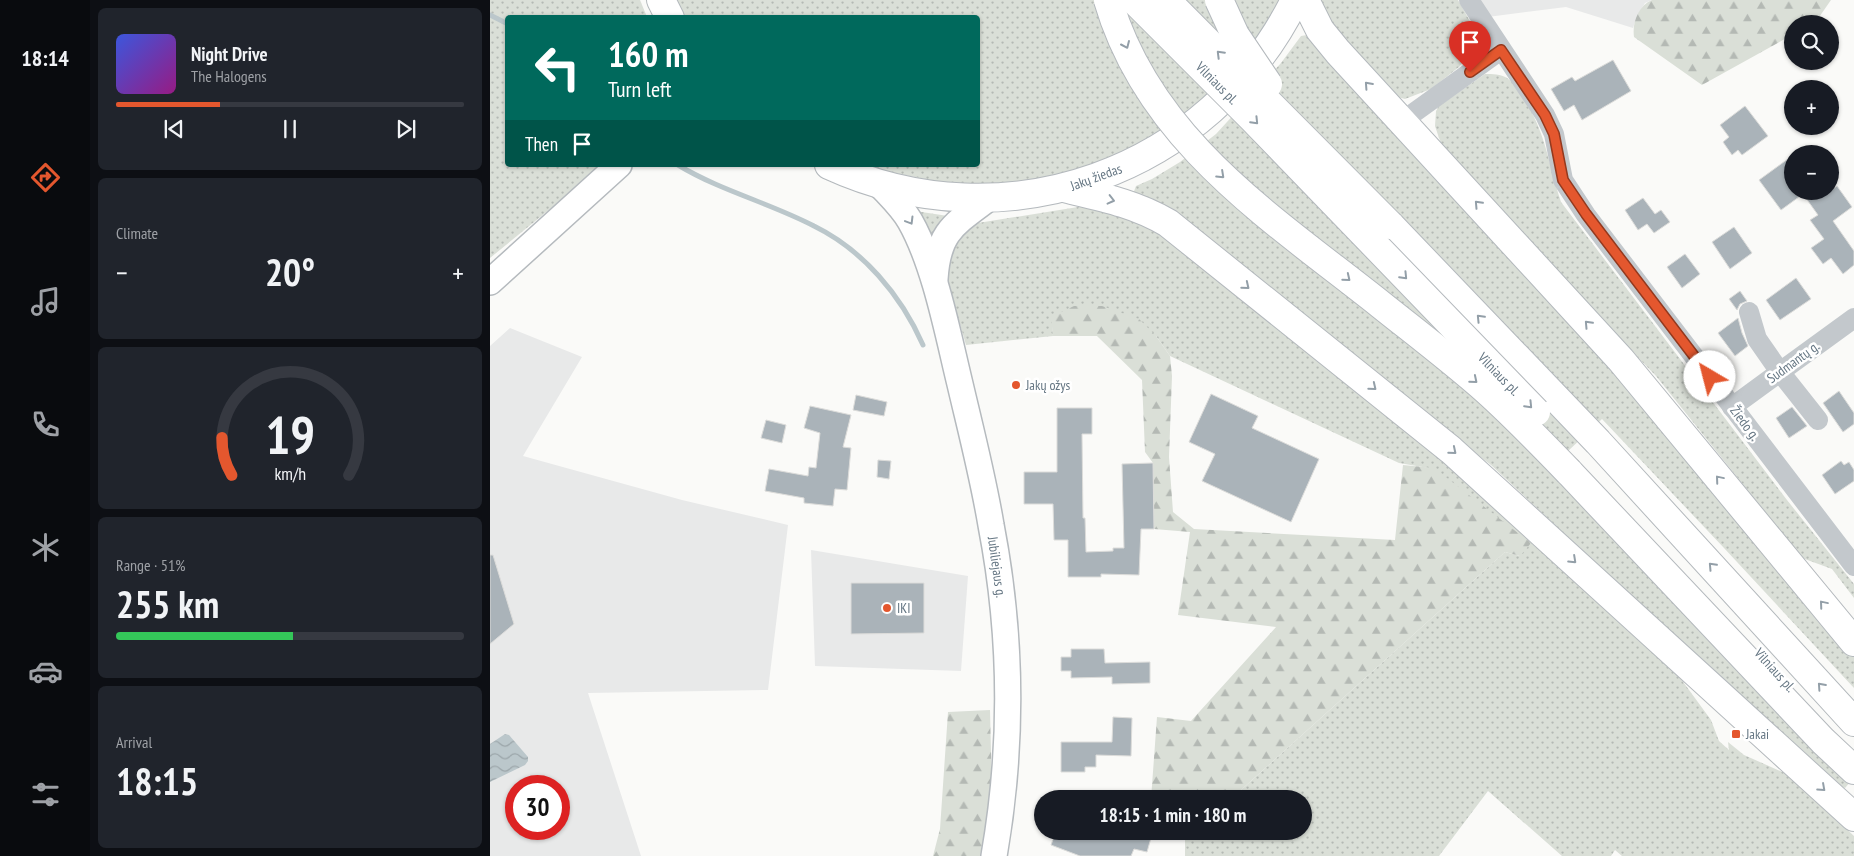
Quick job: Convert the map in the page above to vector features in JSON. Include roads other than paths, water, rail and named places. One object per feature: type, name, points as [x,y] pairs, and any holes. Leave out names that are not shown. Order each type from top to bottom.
[{"type":"highway","points":[[661,0],[668,15]]},
{"type":"highway","points":[[1108,0],[1127,48],[1144,82],[1177,129],[1196,151],[1238,191],[1485,389],[1582,458],[1823,741],[1854,770]]},
{"type":"highway","name":"Vilniaus pl.","points":[[1134,0],[1254,119],[1582,458],[1854,722]]},
{"type":"highway","name":"Vilniaus pl.","points":[[1166,0],[1390,225],[1582,458],[1854,758]]},
{"type":"highway","points":[[1219,0],[1235,35],[1273,92],[1390,225]]},
{"type":"highway","name":"Jakų žiedas","points":[[835,167],[879,184],[912,192],[948,197],[989,198],[1032,194],[1063,188],[1101,176],[1131,164],[1172,140],[1203,118],[1227,96],[1255,65],[1276,34],[1295,0]]},
{"type":"highway","points":[[1305,0],[1320,30],[1401,122],[1621,360],[1854,642]]},
{"type":"highway","points":[[1063,188],[1127,204],[1148,212],[1168,223],[1451,450],[1854,817]]},
{"type":"main road","points":[[652,0],[654,15]]},
{"type":"main road","points":[[490,282],[617,167]]},
{"type":"main road","name":"Jubiliejaus g.","points":[[879,184],[910,220],[935,284],[978,459],[992,526],[1003,607],[1007,721],[1005,780],[994,856]]},
{"type":"main road","points":[[935,284],[940,248],[949,230],[989,198]]},
{"type":"street","name":"Žiedo g.","points":[[1469,0],[1545,115],[1554,134],[1563,180],[1592,222],[1854,566]]},
{"type":"street","points":[[1401,122],[1501,50]]},
{"type":"street","points":[[1749,312],[1757,339],[1818,420]]},
{"type":"street","name":"Sudmantų g.","points":[[1732,407],[1854,318]]},
{"type":"water","points":[[505,734],[509,735],[528,757],[528,761],[525,765],[490,782],[490,744]]},
{"type":"waterway","points":[[490,15],[505,22]]},
{"type":"waterway","points":[[682,167],[711,182],[814,226],[849,248],[879,276],[892,292],[904,309],[923,345]]},
{"type":"place","name":"Jakų ožys","points":[[1016,385]]},
{"type":"place","name":"IKI","points":[[887,608]]},
{"type":"place","name":"Jakai","points":[[1736,734]]}]
